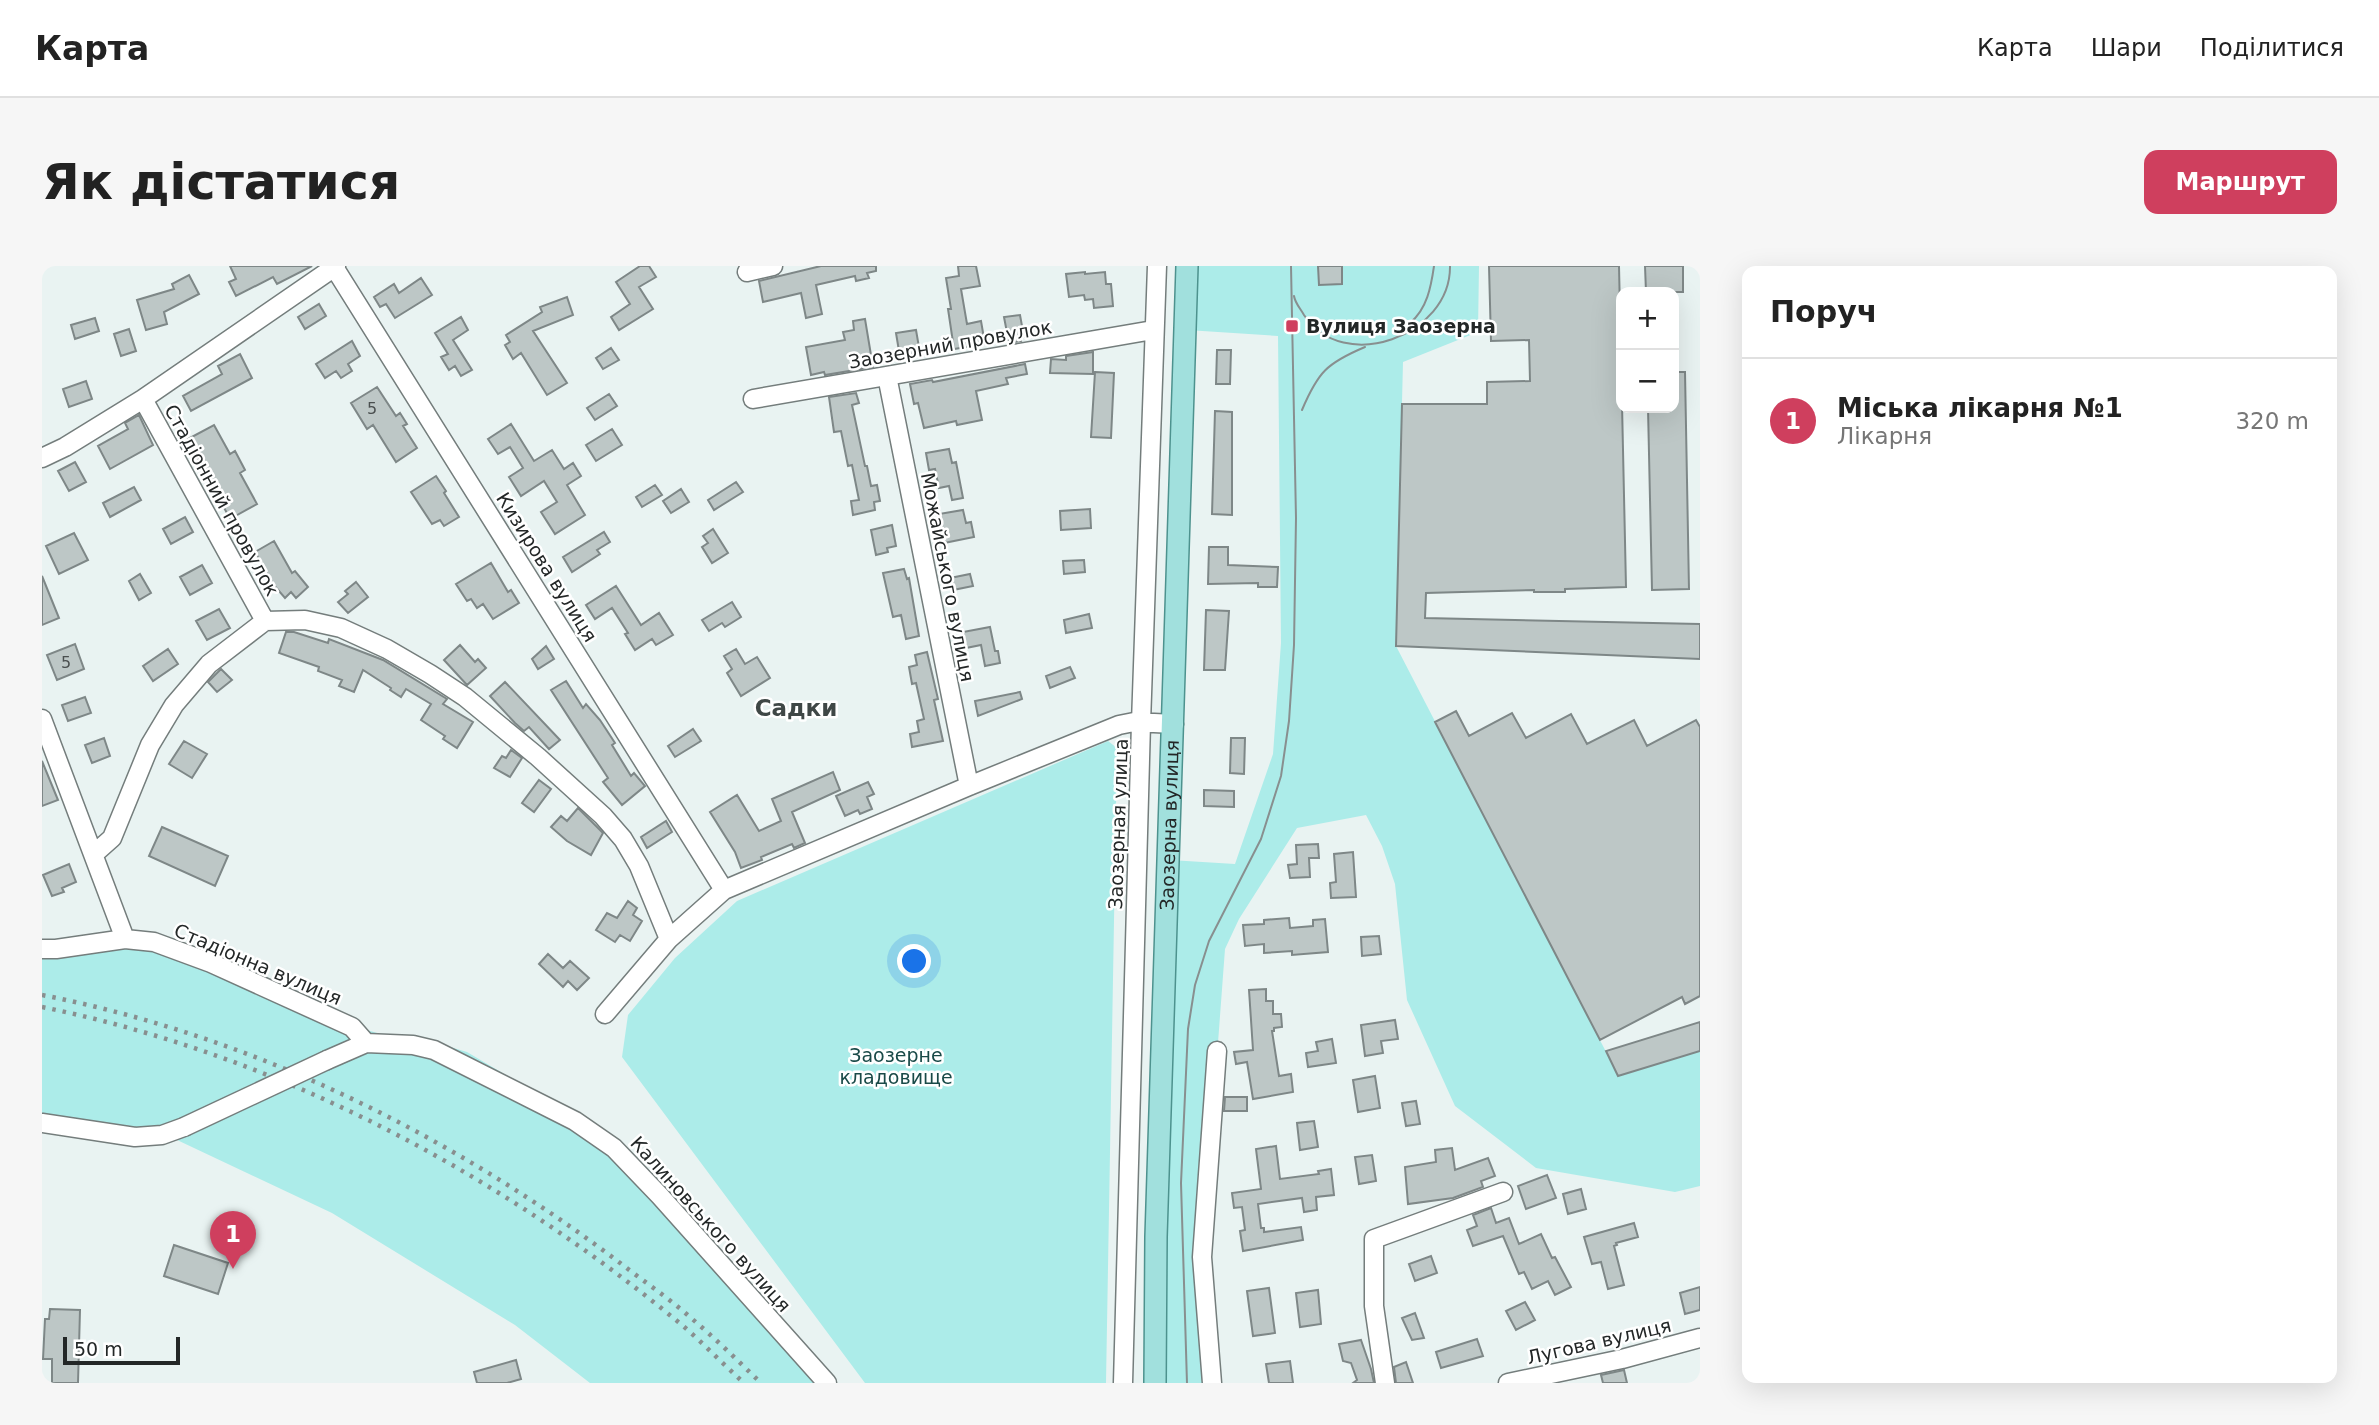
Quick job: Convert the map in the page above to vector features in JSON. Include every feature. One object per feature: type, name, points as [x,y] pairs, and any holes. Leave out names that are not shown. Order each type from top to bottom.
[{"type":"main road","name":"Заозерна вулиця","points":[[1155,1383],[1156,1237],[1187,266]]},
{"type":"street","points":[[747,272],[773,266]]},
{"type":"street","name":"Заозерная улица","points":[[1123,1383],[1157,266]]},
{"type":"street","points":[[42,458],[143,399],[335,267]]},
{"type":"street","name":"Кизирова вулиця","points":[[335,267],[724,890]]},
{"type":"street","name":"Заозерний провулок","points":[[753,399],[1153,330]]},
{"type":"street","name":"Можайського вулиця","points":[[887,376],[969,786]]},
{"type":"street","name":"Стадіонний провулок","points":[[143,399],[265,621]]},
{"type":"street","name":"Стадіонний провулок","points":[[94,855],[112,838],[149,744],[174,705],[209,664],[265,621],[305,620],[341,628],[387,649],[465,697],[538,757],[603,816],[623,839],[639,866],[669,939]]},
{"type":"street","points":[[42,719],[125,939]]},
{"type":"street","points":[[606,1014],[669,939],[724,890],[1119,725],[1174,724]]},
{"type":"street","name":"Стадіонна вулиця","points":[[42,948],[56,949],[125,939],[154,942],[211,963],[352,1027],[366,1043]]},
{"type":"street","name":"Калиновського вулиця","points":[[42,1123],[135,1138],[162,1135],[366,1043],[413,1045],[435,1050],[575,1121],[601,1138],[660,1196],[827,1383]]},
{"type":"street","points":[[1212,1383],[1202,1257],[1217,1051]]},
{"type":"street","points":[[1385,1383],[1374,1306],[1374,1239],[1503,1192]]},
{"type":"street","name":"Лугова вулиця","points":[[1508,1383],[1622,1359],[1700,1338]]},
{"type":"green space","points":[[1188,266],[1479,266],[1478,332],[1403,362],[1396,646],[1618,1075],[1700,1051],[1700,1186],[1675,1192],[1536,1168],[1455,1106],[1407,1000],[1395,884],[1382,846],[1366,815],[1297,828],[1239,919],[1225,949],[1202,1257],[1212,1383],[1160,1383],[1170,860],[1235,864],[1273,754],[1281,643],[1278,336],[1187,330]]},
{"type":"green space","name":"Заозерне кладовище","points":[[1108,741],[1117,748],[1106,1383],[865,1383],[622,1057],[628,1015],[675,958],[737,901]]},
{"type":"green space","points":[[150,943],[340,1022],[394,1038],[433,1042],[467,1052],[592,1126],[825,1383],[590,1383],[515,1325],[332,1213],[158,1131],[136,1131],[42,1116],[42,953]]},
{"type":"building","points":[[230,266],[312,266],[277,284],[273,277],[236,296],[229,282],[236,279]]},
{"type":"building","points":[[640,266],[649,266],[656,277],[639,287],[653,309],[619,330],[611,317],[630,304],[616,282]]},
{"type":"building","points":[[821,266],[876,266],[876,271],[867,273],[869,278],[856,281],[855,276],[816,285],[822,314],[806,318],[801,293],[763,302],[759,281]]},
{"type":"building","points":[[958,266],[976,266],[980,286],[961,289],[967,324],[981,321],[985,344],[954,349],[946,278],[959,276]]},
{"type":"building","points":[[1318,266],[1342,266],[1342,284],[1319,285]]},
{"type":"building","points":[[1489,266],[1619,266],[1619,287],[1616,287],[1616,413],[1622,413],[1626,587],[1565,589],[1565,592],[1534,590],[1426,593],[1425,618],[1700,624],[1700,659],[1396,646],[1402,404],[1487,404],[1487,382],[1530,381],[1529,340],[1491,341]]},
{"type":"building","points":[[1645,266],[1683,266],[1683,292],[1679,292],[1679,287],[1646,287]]},
{"type":"building","points":[[1105,272],[1106,284],[1111,284],[1113,306],[1094,308],[1093,299],[1085,300],[1084,295],[1069,297],[1066,274]]},
{"type":"building","points":[[189,275],[199,294],[164,312],[167,324],[146,330],[137,300],[174,289],[172,284]]},
{"type":"building","points":[[421,278],[432,295],[395,318],[386,304],[380,307],[374,297],[394,284],[399,293]]},
{"type":"building","points":[[567,297],[573,315],[533,331],[567,383],[547,395],[521,353],[513,359],[505,345],[510,342],[506,335],[542,312],[540,307]]},
{"type":"building","points":[[319,304],[326,316],[305,329],[298,317]]},
{"type":"building","points":[[1020,315],[1024,337],[1020,338],[1021,341],[1009,343],[1004,317]]},
{"type":"building","points":[[461,317],[468,330],[453,340],[472,370],[461,376],[455,366],[449,370],[441,357],[448,354],[435,333]]},
{"type":"building","points":[[95,318],[99,331],[75,339],[71,325]]},
{"type":"building","points":[[865,319],[873,367],[811,375],[806,347],[845,340],[843,332],[854,330],[853,321]]},
{"type":"building","points":[[129,329],[136,351],[121,356],[114,334]]},
{"type":"building","points":[[916,330],[920,353],[900,357],[896,333]]},
{"type":"building","points":[[352,341],[360,356],[348,364],[352,371],[341,378],[336,371],[325,378],[316,364]]},
{"type":"building","points":[[611,348],[619,360],[603,369],[596,358]]},
{"type":"building","points":[[1217,350],[1231,350],[1230,384],[1216,384]]},
{"type":"building","points":[[1093,352],[1093,374],[1050,373],[1051,359],[1066,360],[1066,356]]},
{"type":"building","points":[[240,354],[252,378],[191,411],[183,396],[222,374],[218,366]]},
{"type":"building","points":[[1025,364],[1027,374],[1006,378],[1008,384],[976,391],[982,420],[957,425],[956,421],[924,428],[918,403],[914,404],[910,384]]},
{"type":"building","points":[[1095,372],[1114,373],[1111,438],[1091,437]]},
{"type":"building","points":[[1679,372],[1685,372],[1689,589],[1652,590],[1648,413],[1679,413]]},
{"type":"building","points":[[86,381],[92,399],[69,407],[63,389]]},
{"type":"building","points":[[377,387],[396,416],[400,413],[407,424],[403,426],[417,448],[396,462],[373,425],[367,429],[351,403]]},
{"type":"building","points":[[856,393],[859,403],[852,405],[865,466],[871,486],[877,485],[880,501],[874,502],[875,510],[853,515],[851,501],[859,500],[852,465],[848,466],[841,431],[834,432],[829,397]]},
{"type":"building","points":[[609,394],[617,406],[595,420],[587,408]]},
{"type":"building","points":[[1215,411],[1232,412],[1232,515],[1212,514]]},
{"type":"building","points":[[139,415],[153,445],[110,469],[98,446],[128,429],[125,423]]},
{"type":"building","points":[[511,424],[534,461],[552,450],[564,469],[573,463],[581,476],[567,485],[585,515],[555,534],[541,512],[557,502],[544,481],[521,496],[509,477],[523,468],[510,447],[498,454],[488,439]]},
{"type":"building","points":[[214,425],[230,454],[235,451],[245,470],[240,473],[257,504],[230,519],[188,439]]},
{"type":"building","points":[[612,429],[622,445],[596,461],[586,445]]},
{"type":"building","points":[[949,449],[952,463],[956,462],[963,498],[952,500],[949,486],[939,488],[935,469],[929,470],[926,453]]},
{"type":"building","points":[[75,462],[86,482],[69,491],[58,471]]},
{"type":"building","points":[[436,476],[459,517],[444,526],[440,520],[432,524],[411,492]]},
{"type":"building","points":[[736,482],[743,492],[714,510],[708,500]]},
{"type":"building","points":[[655,485],[662,495],[642,507],[636,497]]},
{"type":"building","points":[[134,487],[141,500],[110,517],[103,503]]},
{"type":"building","points":[[681,489],[689,502],[671,513],[663,501]]},
{"type":"building","points":[[1090,509],[1091,528],[1061,530],[1060,511]]},
{"type":"building","points":[[963,510],[966,523],[971,522],[974,537],[944,543],[939,514]]},
{"type":"building","points":[[185,517],[193,532],[171,544],[163,529]]},
{"type":"building","points":[[892,525],[896,546],[887,548],[888,552],[876,555],[871,530]]},
{"type":"building","points":[[713,529],[728,553],[712,563],[702,547],[708,543],[703,536]]},
{"type":"building","points":[[604,532],[610,542],[597,550],[600,554],[572,572],[563,557]]},
{"type":"building","points":[[74,533],[88,560],[59,574],[46,546]]},
{"type":"building","points":[[274,541],[292,573],[295,571],[308,587],[296,598],[291,592],[285,598],[272,583],[255,552]]},
{"type":"building","points":[[1209,547],[1228,547],[1228,565],[1278,567],[1277,587],[1258,587],[1258,583],[1208,584]]},
{"type":"building","points":[[1084,560],[1085,572],[1064,574],[1063,561]]},
{"type":"building","points":[[491,563],[508,592],[511,590],[519,603],[493,619],[483,604],[477,608],[471,599],[467,601],[456,584]]},
{"type":"building","points":[[202,565],[212,583],[190,595],[180,577]]},
{"type":"building","points":[[904,569],[907,579],[909,578],[919,636],[906,639],[901,615],[893,617],[883,573]]},
{"type":"building","points":[[140,574],[151,593],[139,600],[129,581]]},
{"type":"building","points":[[970,574],[973,586],[953,590],[950,578]]},
{"type":"building","points":[[42,576],[59,618],[42,625]]},
{"type":"building","points":[[356,582],[368,597],[348,613],[338,602],[348,594],[345,591]]},
{"type":"building","points":[[616,586],[641,625],[659,613],[673,635],[656,645],[652,639],[635,650],[612,608],[595,619],[586,605]]},
{"type":"building","points":[[732,602],[741,617],[725,627],[722,623],[709,631],[702,620]]},
{"type":"building","points":[[219,609],[230,628],[207,640],[196,621]]},
{"type":"building","points":[[1206,610],[1229,611],[1225,670],[1204,670]]},
{"type":"building","points":[[1089,614],[1092,628],[1066,633],[1064,620]]},
{"type":"building","points":[[990,627],[1000,663],[985,666],[981,645],[966,648],[963,632]]},
{"type":"building","points":[[286,632],[328,643],[329,639],[383,660],[447,699],[443,704],[473,722],[457,748],[443,739],[445,736],[421,720],[431,704],[406,689],[401,697],[363,670],[354,692],[339,686],[342,680],[318,671],[319,667],[279,653]]},
{"type":"building","points":[[75,644],[84,669],[57,680],[47,655]]},
{"type":"building","points":[[460,645],[475,662],[478,659],[486,668],[467,685],[444,660]]},
{"type":"building","points":[[546,646],[554,659],[538,669],[532,659]]},
{"type":"building","points":[[168,649],[178,664],[153,681],[143,666]]},
{"type":"building","points":[[736,649],[745,664],[757,657],[770,678],[741,696],[727,673],[732,669],[724,656]]},
{"type":"building","points":[[927,652],[938,699],[934,700],[943,741],[912,747],[910,734],[919,732],[917,721],[924,719],[916,683],[912,684],[909,667],[917,665],[915,655]]},
{"type":"building","points":[[1070,667],[1075,678],[1050,688],[1046,676]]},
{"type":"building","points":[[221,669],[232,680],[217,692],[208,682]]},
{"type":"building","points":[[566,681],[583,708],[586,704],[600,720],[631,776],[634,773],[645,786],[622,805],[603,782],[608,778],[551,690]]},
{"type":"building","points":[[505,682],[560,740],[549,749],[529,727],[524,731],[515,723],[490,696]]},
{"type":"building","points":[[1020,692],[1022,699],[978,716],[975,701]]},
{"type":"building","points":[[85,697],[91,713],[68,721],[62,705]]},
{"type":"building","points":[[1456,711],[1469,736],[1512,713],[1526,738],[1571,714],[1587,744],[1634,720],[1647,746],[1696,720],[1700,727],[1700,996],[1685,1004],[1682,997],[1600,1040],[1435,722]]},
{"type":"building","points":[[693,729],[701,741],[675,757],[668,746]]},
{"type":"building","points":[[104,738],[110,756],[92,763],[85,745]]},
{"type":"building","points":[[1231,738],[1245,738],[1244,774],[1230,773]]},
{"type":"building","points":[[184,741],[207,754],[192,778],[169,764]]},
{"type":"building","points":[[511,750],[522,758],[510,777],[494,768],[502,756],[506,758]]},
{"type":"building","points":[[42,761],[58,800],[42,806]]},
{"type":"building","points":[[833,772],[840,790],[792,812],[805,843],[794,848],[792,844],[741,868],[735,852],[710,812],[737,795],[759,831],[781,821],[772,799]]},
{"type":"building","points":[[539,780],[551,789],[534,812],[522,803]]},
{"type":"building","points":[[868,782],[874,794],[867,797],[872,809],[860,814],[858,810],[845,816],[836,796]]},
{"type":"building","points":[[1204,790],[1234,791],[1234,807],[1204,806]]},
{"type":"building","points":[[578,808],[603,833],[591,855],[567,841],[551,827],[561,816],[567,821]]},
{"type":"building","points":[[666,821],[672,832],[647,848],[641,837]]},
{"type":"building","points":[[162,827],[228,856],[215,886],[149,856]]},
{"type":"building","points":[[1318,844],[1319,858],[1309,858],[1310,877],[1290,878],[1288,865],[1297,864],[1296,845]]},
{"type":"building","points":[[1353,852],[1356,897],[1331,898],[1330,883],[1336,882],[1334,854]]},
{"type":"building","points":[[69,864],[76,882],[62,888],[64,892],[52,896],[43,875]]},
{"type":"building","points":[[628,901],[637,908],[633,915],[642,921],[630,941],[620,935],[615,942],[596,930],[607,913],[617,918]]},
{"type":"building","points":[[1289,918],[1290,928],[1313,926],[1313,920],[1325,919],[1328,952],[1292,955],[1292,951],[1264,953],[1264,944],[1245,946],[1243,925],[1264,924],[1264,920]]},
{"type":"building","points":[[1379,936],[1381,954],[1362,956],[1361,937]]},
{"type":"building","points":[[548,954],[563,968],[570,961],[589,978],[577,990],[568,981],[563,987],[539,964]]},
{"type":"building","points":[[1266,989],[1266,1001],[1273,1001],[1273,1014],[1281,1014],[1282,1027],[1272,1031],[1279,1076],[1291,1074],[1293,1092],[1253,1099],[1247,1062],[1236,1064],[1234,1052],[1253,1050],[1249,990]]},
{"type":"building","points":[[1395,1020],[1398,1039],[1381,1041],[1383,1053],[1365,1056],[1361,1025]]},
{"type":"building","points":[[1700,1022],[1700,1051],[1618,1076],[1606,1051]]},
{"type":"building","points":[[1332,1039],[1336,1063],[1308,1067],[1306,1053],[1318,1051],[1316,1042]]},
{"type":"building","points":[[1375,1076],[1380,1108],[1358,1112],[1353,1080]]},
{"type":"building","points":[[1225,1097],[1247,1097],[1247,1111],[1224,1111]]},
{"type":"building","points":[[1416,1101],[1420,1124],[1406,1126],[1402,1103]]},
{"type":"building","points":[[1314,1121],[1318,1147],[1300,1150],[1297,1123]]},
{"type":"building","points":[[1276,1146],[1280,1179],[1319,1174],[1318,1171],[1331,1169],[1334,1195],[1316,1197],[1317,1210],[1304,1212],[1302,1198],[1258,1204],[1264,1232],[1301,1227],[1303,1240],[1243,1251],[1240,1231],[1245,1230],[1242,1207],[1234,1208],[1232,1193],[1261,1189],[1256,1149]]},
{"type":"building","points":[[1452,1148],[1455,1170],[1488,1158],[1495,1176],[1481,1181],[1483,1187],[1453,1198],[1408,1204],[1405,1167],[1436,1162],[1435,1150]]},
{"type":"building","points":[[1372,1155],[1376,1181],[1359,1184],[1355,1157]]},
{"type":"building","points":[[1547,1175],[1556,1198],[1526,1209],[1518,1186]]},
{"type":"building","points":[[1581,1189],[1586,1209],[1568,1214],[1563,1194]]},
{"type":"building","points":[[1491,1208],[1496,1223],[1509,1218],[1519,1244],[1541,1234],[1552,1258],[1555,1257],[1571,1287],[1555,1295],[1548,1281],[1532,1289],[1524,1272],[1519,1274],[1503,1236],[1473,1246],[1467,1230],[1477,1226],[1473,1215]]},
{"type":"building","points":[[1634,1223],[1638,1237],[1616,1243],[1614,1246],[1624,1285],[1608,1289],[1601,1262],[1592,1264],[1584,1237]]},
{"type":"building","points":[[174,1245],[228,1263],[218,1294],[164,1276]]},
{"type":"building","points":[[1431,1256],[1437,1273],[1415,1281],[1409,1264]]},
{"type":"building","points":[[1700,1287],[1700,1310],[1685,1314],[1680,1293]]},
{"type":"building","points":[[1269,1288],[1275,1333],[1253,1336],[1247,1291]]},
{"type":"building","points":[[1318,1290],[1321,1324],[1300,1327],[1296,1293]]},
{"type":"building","points":[[1525,1302],[1535,1320],[1516,1330],[1506,1311]]},
{"type":"building","points":[[50,1309],[80,1310],[78,1383],[52,1383],[52,1359],[43,1359],[45,1319],[49,1319]]},
{"type":"building","points":[[1415,1313],[1424,1338],[1412,1340],[1402,1318]]},
{"type":"building","points":[[1477,1339],[1483,1356],[1441,1368],[1436,1352]]},
{"type":"building","points":[[1361,1340],[1374,1383],[1353,1383],[1357,1380],[1351,1363],[1343,1361],[1339,1344]]},
{"type":"building","points":[[516,1360],[521,1379],[507,1383],[477,1383],[474,1372]]},
{"type":"building","points":[[1290,1361],[1293,1383],[1269,1383],[1266,1364]]},
{"type":"building","points":[[1406,1362],[1413,1383],[1396,1383],[1394,1367]]},
{"type":"building","points":[[1624,1370],[1627,1383],[1603,1383],[1601,1375]]},
{"type":"tram line","points":[[1187,1383],[1181,1183],[1188,1029],[1195,985],[1209,941],[1261,839],[1281,776],[1289,721],[1294,645],[1296,518],[1291,266]]},
{"type":"tram line","points":[[1410,323],[1420,311],[1430,290],[1434,266]]},
{"type":"tram line","points":[[1294,296],[1304,315],[1322,333],[1343,342],[1368,344],[1392,339],[1415,328],[1433,312],[1446,291],[1450,266]]},
{"type":"tram line","points":[[1302,410],[1313,386],[1325,370],[1341,358],[1365,347]]},
{"type":"railway","points":[[42,995],[122,1013],[200,1037],[276,1065],[351,1098],[423,1135],[494,1176],[628,1269],[683,1311],[761,1383]]},
{"type":"railway","points":[[42,1007],[130,1028],[216,1055],[299,1088],[381,1127],[460,1170],[611,1269],[682,1325],[744,1383]]},
{"type":"place","name":"Вулиця Заозерна","points":[[1292,326]]},
{"type":"place","name":"Міська лікарня №1","points":[[233,1269]]},
{"type":"district","name":"Садки","points":[[796,708]]}]
